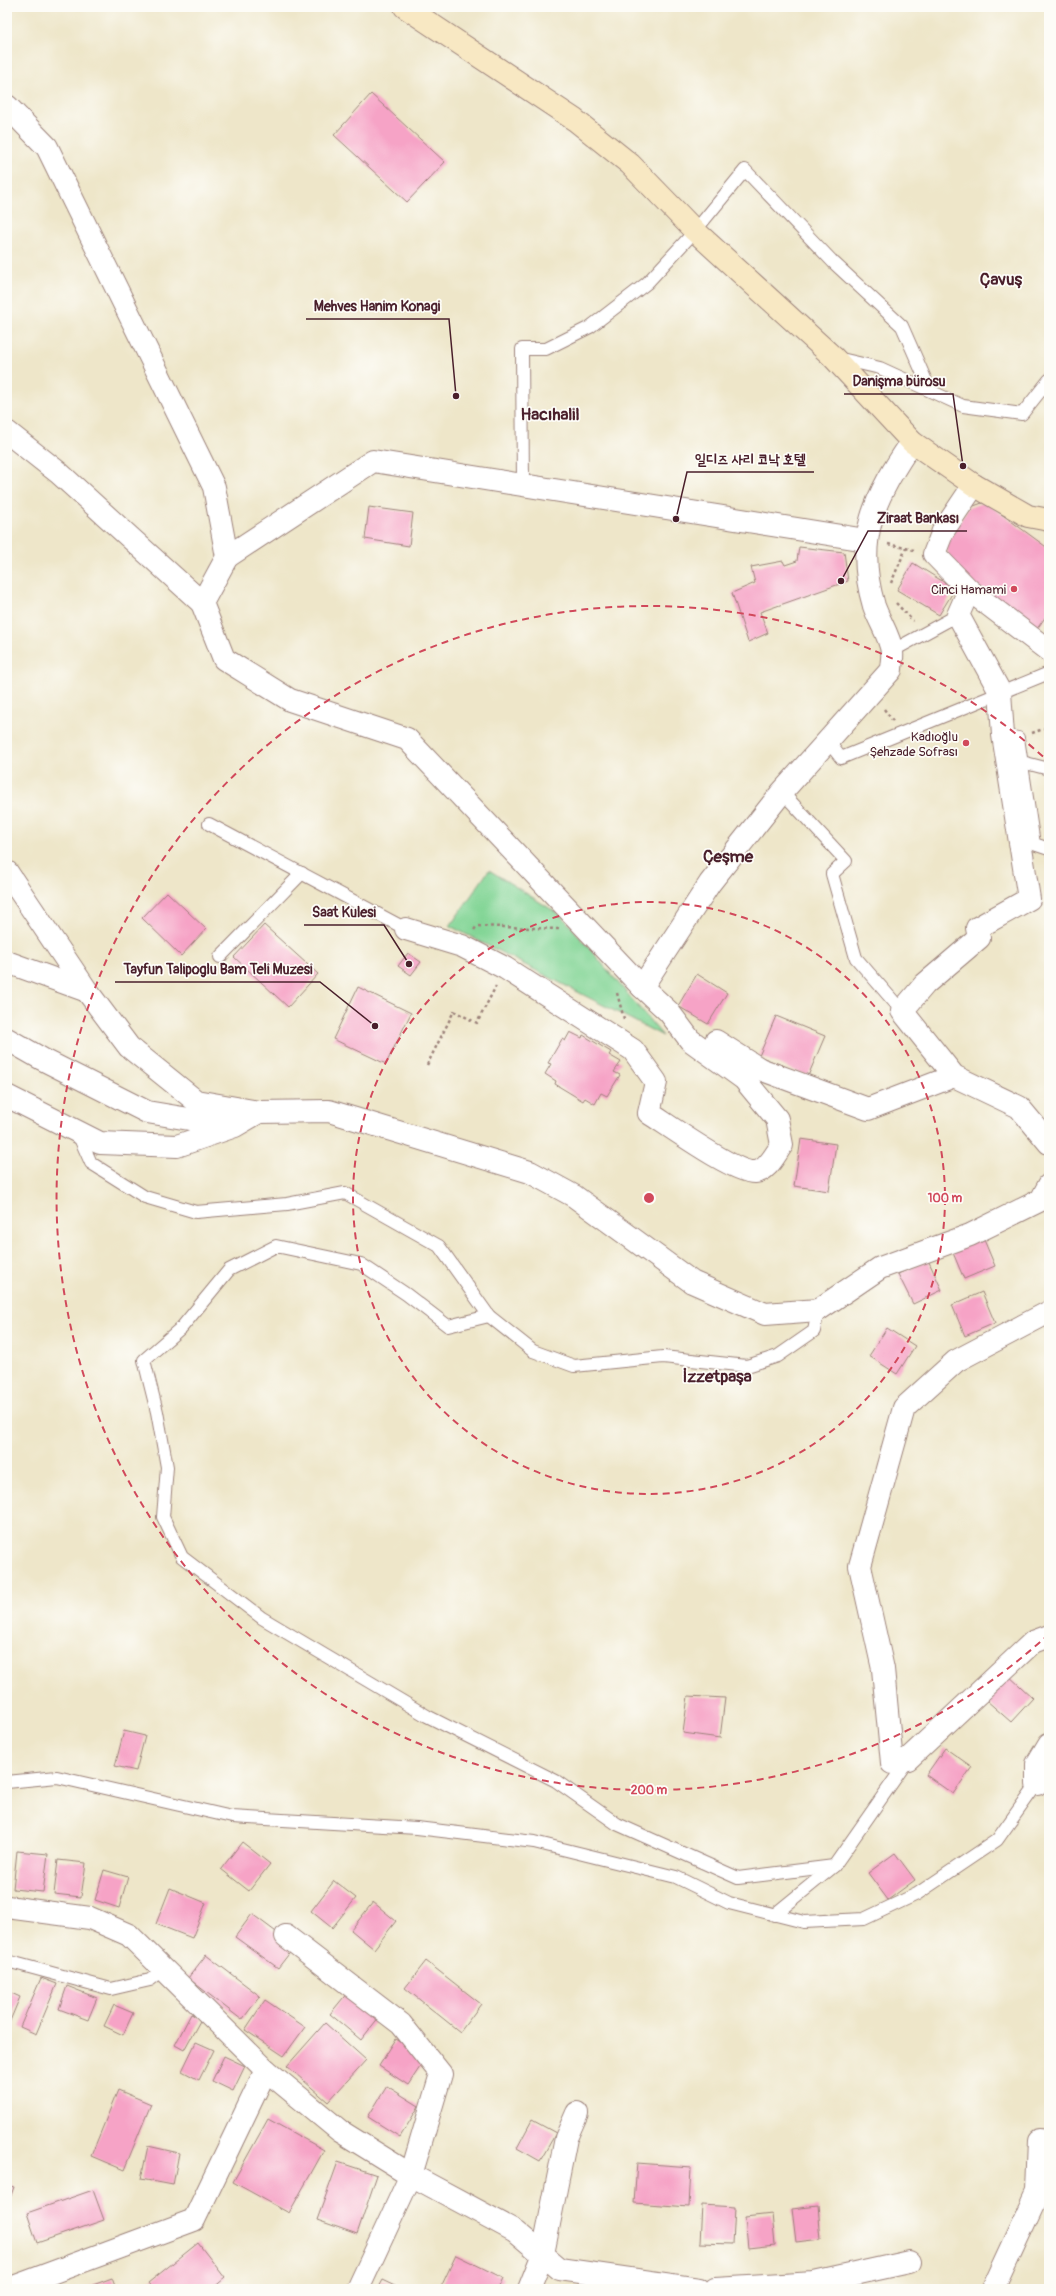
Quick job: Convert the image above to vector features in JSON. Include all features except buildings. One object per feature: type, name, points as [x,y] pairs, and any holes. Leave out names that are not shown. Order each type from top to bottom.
[{"type":"main road","points":[[405,7],[575,120],[630,164],[695,231],[833,357],[912,442],[974,485],[1028,516],[1049,520]]},
{"type":"street","points":[[7,106],[47,147],[214,487],[227,557]]},
{"type":"street","points":[[7,432],[59,473],[202,602],[224,659],[290,700],[407,739],[642,987],[669,1012],[690,1040],[744,1079],[777,1119],[782,1145],[767,1167],[755,1172],[738,1169],[649,1112],[656,1082],[633,1050],[505,968],[462,946],[406,929]]},
{"type":"street","points":[[642,987],[710,883],[782,792],[827,740],[873,692],[890,670],[892,651],[875,606],[867,577],[866,540],[873,512],[900,459],[912,442]]},
{"type":"street","points":[[202,602],[227,557],[373,461],[866,540]]},
{"type":"street","points":[[974,485],[943,531],[934,554],[968,590],[1049,652]]},
{"type":"street","points":[[968,590],[958,615],[1000,692],[1003,735],[1029,899],[977,928],[979,938],[925,984],[902,1011],[954,1076],[1019,1107],[1049,1143]]},
{"type":"street","points":[[7,872],[87,991],[129,1047],[196,1101],[259,1112],[329,1111],[530,1172],[574,1196],[692,1282],[765,1314],[818,1310],[880,1268],[970,1235],[1041,1200],[1049,1185]]},
{"type":"street","points":[[7,962],[87,991]]},
{"type":"street","points":[[669,1012],[760,1069],[868,1109],[954,1076]]},
{"type":"street","points":[[7,1039],[42,1059],[147,1112],[234,1126]]},
{"type":"street","points":[[7,1096],[100,1143],[177,1146],[234,1126],[259,1112]]},
{"type":"street","points":[[1049,1312],[956,1361],[904,1408],[860,1566],[883,1669],[892,1763],[908,1759],[1033,1642],[1049,1636]]},
{"type":"street","points":[[1043,1776],[1037,1764],[1049,1744]]},
{"type":"street","points":[[7,1906],[90,1918],[129,1935],[266,2070],[340,2131],[411,2175],[515,2231],[560,2269],[699,2289]]},
{"type":"street","points":[[286,1936],[401,2024],[441,2074],[411,2175],[358,2289]]},
{"type":"street","points":[[8,2289],[194,2220],[266,2070]]},
{"type":"street","points":[[529,2289],[543,2254],[566,2138],[577,2113]]},
{"type":"street","points":[[993,2289],[1038,2192],[1040,2140]]},
{"type":"street","points":[[715,2289],[814,2283],[909,2262]]},
{"type":"lane","points":[[523,485],[522,349],[546,349],[590,327],[647,283],[695,231],[745,170],[833,262],[902,326],[930,390]]},
{"type":"lane","points":[[833,357],[880,368],[963,406],[1022,414],[1049,380]]},
{"type":"lane","points":[[892,651],[958,615]]},
{"type":"lane","points":[[827,740],[841,758],[1049,673]]},
{"type":"lane","points":[[1003,735],[1018,738],[1034,844],[1049,850]]},
{"type":"lane","points":[[1022,762],[1049,769]]},
{"type":"lane","points":[[782,792],[846,861],[832,874],[856,958],[902,1011]]},
{"type":"lane","points":[[209,824],[406,929]]},
{"type":"lane","points":[[220,957],[302,873]]},
{"type":"lane","points":[[77,1131],[91,1163],[145,1197],[196,1212],[287,1204],[345,1193],[439,1246],[489,1316],[533,1351],[574,1366],[663,1357],[748,1366],[778,1356],[814,1331],[818,1310]]},
{"type":"lane","points":[[489,1316],[448,1326],[406,1294],[361,1264],[276,1246],[229,1270],[182,1327],[144,1360],[157,1412],[167,1467],[163,1517],[182,1557],[262,1618],[427,1716],[556,1781],[616,1824],[738,1878],[834,1866]]},
{"type":"lane","points":[[774,1915],[834,1866],[908,1759]]},
{"type":"lane","points":[[7,1782],[56,1776],[232,1817],[417,1828],[534,1842],[676,1876],[729,1903],[804,1922],[864,1919],[917,1894],[996,1840],[1043,1776]]},
{"type":"lane","points":[[7,1961],[111,1989],[150,1980],[164,1969]]},
{"type":"path","points":[[866,540],[934,554]]},
{"type":"path","points":[[889,586],[906,548]]},
{"type":"path","points":[[892,599],[924,634]]},
{"type":"path","points":[[873,692],[901,733]]},
{"type":"path","points":[[462,946],[477,926],[565,929]]},
{"type":"path","points":[[427,1065],[454,1011],[477,1023],[505,968]]},
{"type":"path","points":[[617,992],[633,1050]]},
{"type":"green space","points":[[489,870],[562,916],[663,1036],[450,926]]},
{"type":"place","name":"Mehves Hanim Konagi","points":[[456,396]]},
{"type":"place","name":"Danişma bürosu","points":[[963,466]]},
{"type":"place","name":"일디즈 사리 코낙 호텔","points":[[676,519]]},
{"type":"place","name":"Ziraat Bankası","points":[[841,581]]},
{"type":"place","name":"Cinci Hamami","points":[[1014,589]]},
{"type":"place","name":"Kadıoğlu Şehzade Sofrası","points":[[966,743]]},
{"type":"place","name":"Saat Kulesi","points":[[409,964]]},
{"type":"place","name":"Tayfun Talipoglu Bam Teli Muzesi","points":[[375,1026]]},
{"type":"district","name":"Çavuş","points":[[1001,279]]},
{"type":"district","name":"Hacıhalil","points":[[550,414]]},
{"type":"district","name":"Çeşme","points":[[728,856]]},
{"type":"district","name":"İzzetpaşa","points":[[717,1376]]}]
